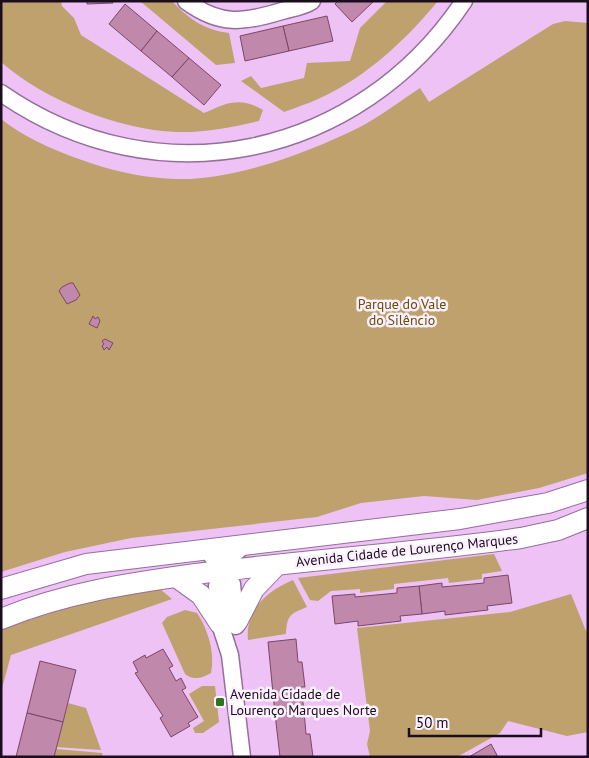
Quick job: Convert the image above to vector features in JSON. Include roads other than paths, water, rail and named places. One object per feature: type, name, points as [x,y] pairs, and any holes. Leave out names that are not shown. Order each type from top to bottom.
[{"type":"street","points":[[186,1],[201,12],[235,22],[268,16],[312,1]]},
{"type":"street","points":[[1,93],[55,126],[114,145],[158,153],[202,154],[249,148],[320,124],[352,109],[408,68],[446,28],[464,1]]},
{"type":"street","name":"Avenida Cidade de Lourenço Marques","points":[[1,589],[86,564],[460,519],[548,503],[588,490]]},
{"type":"street","name":"Avenida Cidade de Lourenço Marques","points":[[1,620],[19,612],[106,587],[223,571],[521,538],[558,530],[588,518]]},
{"type":"street","points":[[223,571],[231,557],[245,544]]},
{"type":"street","points":[[206,549],[233,588],[229,623],[230,655],[242,757]]},
{"type":"street","points":[[229,623],[254,589],[277,565]]},
{"type":"street","points":[[176,577],[201,595],[229,623]]},
{"type":"place","name":"Avenida Cidade de Lourenço Marques Norte","points":[[220,702]]},
{"type":"park label","name":"Parque do Vale do Silêncio","points":[[402,312]]}]
